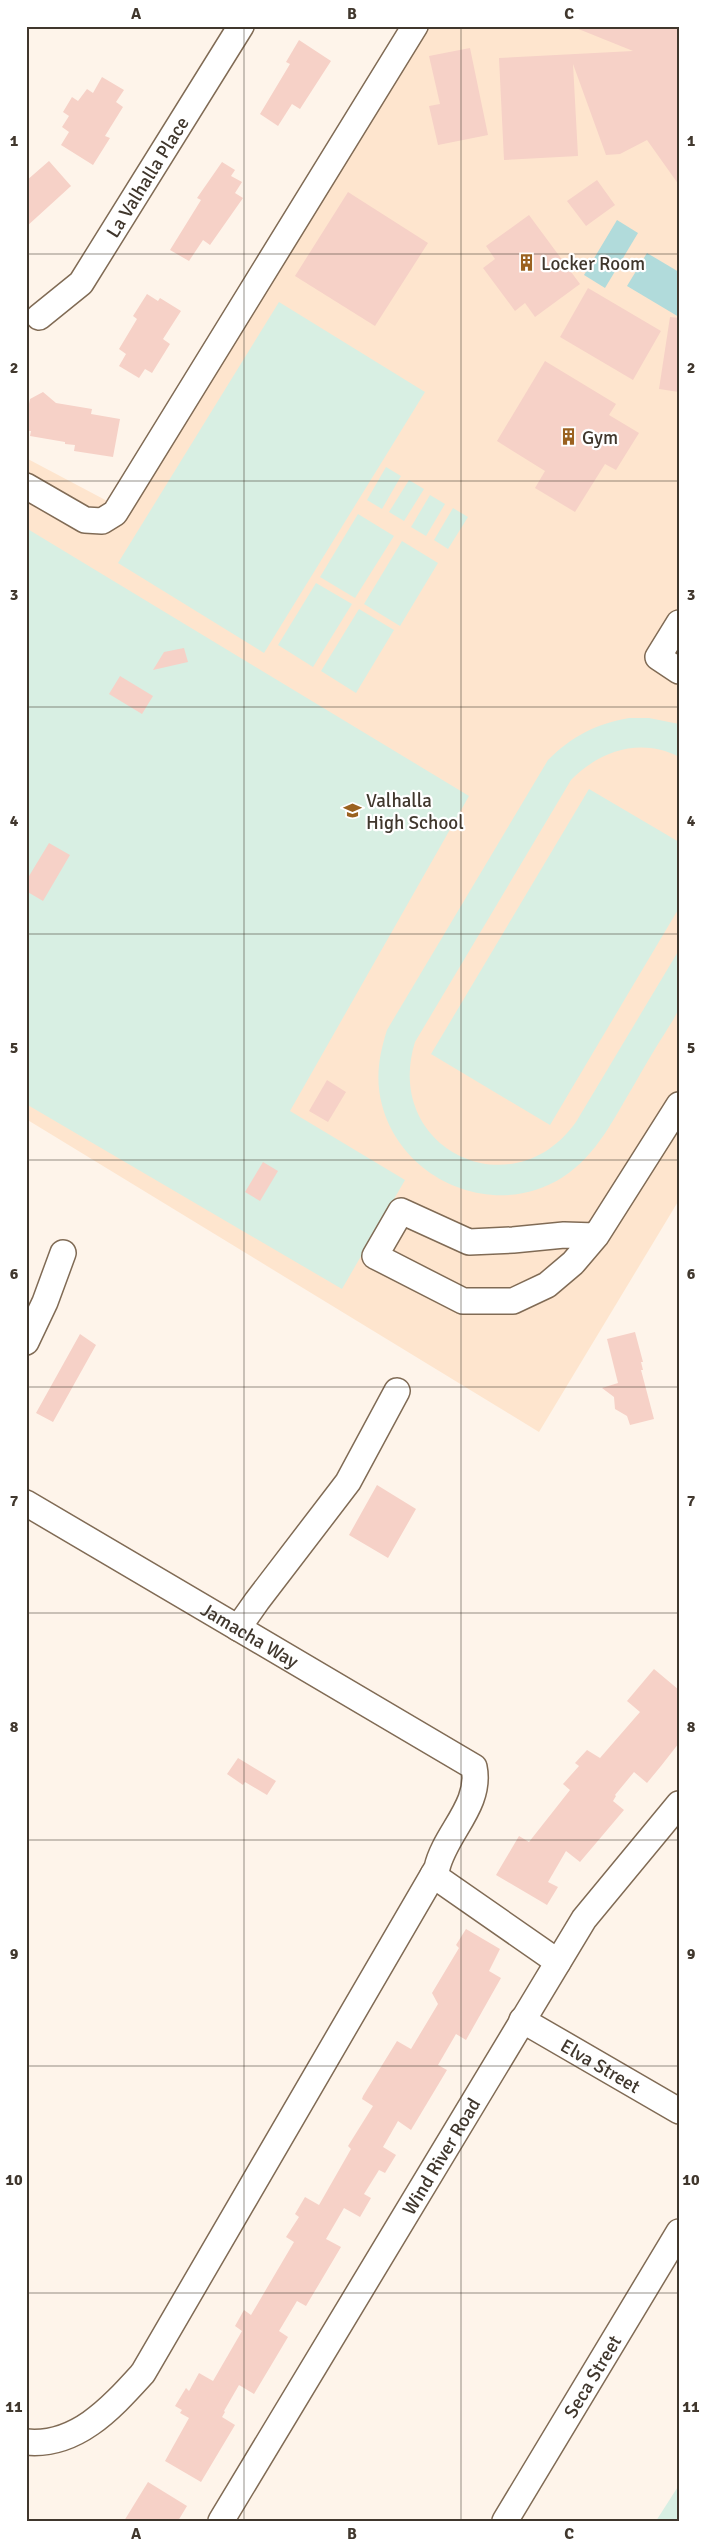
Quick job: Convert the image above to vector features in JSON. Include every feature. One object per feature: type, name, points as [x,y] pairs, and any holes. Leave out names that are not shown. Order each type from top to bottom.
[{"type":"street","name":"La Valhalla Place","points":[[39,317],[81,283],[241,26]]},
{"type":"street","points":[[26,486],[85,520],[102,522],[115,513],[415,26]]},
{"type":"street","points":[[679,623],[658,657],[679,671]]},
{"type":"street","points":[[596,1236],[564,1235],[469,1242],[401,1211],[375,1256],[463,1300],[514,1301],[547,1285],[573,1263],[596,1236],[679,1105]]},
{"type":"street","points":[[26,1342],[45,1302],[63,1253]]},
{"type":"street","points":[[238,1628],[256,1600],[348,1482],[397,1391]]},
{"type":"street","name":"Jamacha Way","points":[[26,1503],[474,1767],[477,1781],[470,1803],[440,1856],[433,1875]]},
{"type":"street","name":"Wind River Road","points":[[227,2518],[522,2020],[584,1919],[678,1807]]},
{"type":"street","points":[[26,2442],[52,2441],[75,2433],[98,2419],[143,2373],[433,1875],[558,1962]]},
{"type":"street","name":"Elva Street","points":[[522,2020],[679,2111]]},
{"type":"street","name":"Seca Street","points":[[505,2521],[679,2232]]},
{"type":"shaded area","name":"Valhalla High School","points":[[408,26],[679,26],[679,1200],[539,1432],[26,1119],[26,458],[111,503]]},
{"type":"green space","points":[[279,302],[425,392],[264,653],[118,563]]},
{"type":"green space","points":[[386,467],[401,476],[382,509],[367,500]]},
{"type":"green space","points":[[409,480],[424,489],[404,521],[389,512]]},
{"type":"green space","points":[[430,495],[445,504],[426,536],[411,527]]},
{"type":"green space","points":[[453,508],[468,517],[448,549],[434,540]]},
{"type":"green space","points":[[358,514],[394,536],[355,598],[320,577]]},
{"type":"green space","points":[[26,528],[469,796],[290,1111],[405,1180],[342,1289],[26,1104]]},
{"type":"green space","points":[[402,541],[438,563],[400,626],[364,604]]},
{"type":"green space","points":[[316,583],[352,604],[313,667],[278,645]]},
{"type":"green space","points":[[359,609],[394,630],[356,693],[321,671]]},
{"type":"green space","points":[[629,718],[649,718],[679,724],[679,757],[665,751],[650,748],[621,750],[594,761],[571,780],[415,1042],[410,1080],[417,1112],[435,1138],[459,1156],[488,1164],[519,1162],[549,1149],[576,1122],[679,950],[680,990],[678,1010],[604,1135],[586,1158],[575,1168],[563,1177],[537,1190],[509,1195],[481,1194],[454,1186],[430,1173],[409,1154],[393,1132],[382,1105],[378,1076],[387,1030],[548,760],[566,744],[585,732]]},
{"type":"green space","points":[[589,789],[679,842],[679,908],[550,1125],[431,1054]]},
{"type":"green space","points":[[679,2485],[679,2521],[656,2521]]},
{"type":"water","points":[[617,220],[638,233],[605,288],[584,275]]},
{"type":"water","points":[[647,253],[679,272],[679,317],[627,286]]},
{"type":"building","points":[[571,26],[679,26],[679,185],[647,140],[620,154],[606,155],[573,64],[578,156],[504,160],[499,58],[633,51]]},
{"type":"building","points":[[299,40],[331,61],[300,109],[292,104],[278,126],[260,114],[290,64],[286,62]]},
{"type":"building","points":[[470,48],[488,135],[438,145],[429,106],[440,104],[429,56]]},
{"type":"building","points":[[102,77],[124,90],[116,102],[123,107],[105,136],[110,138],[93,165],[61,145],[69,132],[62,127],[69,116],[63,112],[72,97],[78,101],[87,89],[93,93]]},
{"type":"building","points":[[49,161],[71,186],[26,227],[26,181]]},
{"type":"building","points":[[222,162],[235,170],[231,176],[242,182],[235,193],[243,198],[210,245],[203,240],[189,261],[170,250],[201,200],[197,198]]},
{"type":"building","points":[[597,180],[615,205],[586,226],[567,201]]},
{"type":"building","points":[[348,192],[428,243],[375,326],[295,276]]},
{"type":"building","name":"Locker Room","points":[[529,215],[580,284],[535,317],[525,303],[515,311],[483,268],[495,259],[486,246]]},
{"type":"building","name":"Gym","points":[[588,288],[661,331],[633,380],[560,337]]},
{"type":"building","points":[[147,294],[158,301],[160,298],[181,311],[163,339],[170,344],[152,373],[145,369],[139,378],[119,366],[126,354],[119,349],[137,319],[133,316]]},
{"type":"building","points":[[670,317],[679,318],[679,392],[659,389]]},
{"type":"building","name":"Gym","points":[[545,361],[616,404],[609,415],[639,433],[616,470],[605,464],[575,512],[535,488],[545,471],[497,441]]},
{"type":"building","points":[[43,392],[56,403],[92,409],[91,414],[120,419],[113,457],[74,451],[75,445],[30,436],[31,431],[26,431],[26,403],[29,404],[30,399]]},
{"type":"building","points":[[184,648],[188,662],[153,670],[164,652]]},
{"type":"building","points":[[120,676],[153,696],[142,714],[109,694]]},
{"type":"building","points":[[49,843],[70,855],[43,901],[26,891],[26,881]]},
{"type":"building","points":[[327,1080],[346,1092],[328,1122],[309,1111]]},
{"type":"building","points":[[263,1162],[278,1171],[260,1201],[245,1192]]},
{"type":"building","points":[[635,1332],[643,1362],[641,1362],[643,1370],[641,1370],[654,1419],[630,1425],[627,1416],[615,1409],[614,1397],[602,1388],[618,1383],[607,1339]]},
{"type":"building","points":[[80,1334],[96,1345],[53,1422],[36,1413]]},
{"type":"building","points":[[377,1485],[416,1509],[388,1558],[349,1535]]},
{"type":"building","points":[[654,1669],[679,1690],[679,1743],[647,1783],[634,1772],[615,1795],[613,1801],[624,1810],[580,1862],[566,1851],[548,1882],[558,1887],[547,1905],[496,1875],[519,1836],[529,1842],[570,1790],[563,1784],[579,1766],[575,1763],[587,1750],[600,1758],[640,1712],[627,1701]]},
{"type":"building","points":[[238,1758],[276,1781],[267,1795],[245,1782],[243,1785],[227,1774]]},
{"type":"building","points":[[466,1929],[500,1949],[489,1971],[501,1978],[466,2040],[456,2034],[438,2065],[447,2070],[411,2130],[398,2121],[383,2147],[396,2155],[385,2173],[379,2170],[364,2194],[371,2198],[360,2217],[344,2208],[326,2239],[341,2247],[306,2306],[297,2301],[279,2331],[288,2337],[254,2394],[239,2385],[222,2417],[235,2425],[201,2482],[165,2461],[189,2418],[180,2413],[182,2410],[175,2406],[186,2388],[189,2391],[199,2373],[213,2381],[242,2331],[235,2326],[244,2310],[251,2315],[294,2242],[286,2237],[299,2217],[295,2214],[305,2197],[319,2205],[351,2149],[348,2146],[373,2106],[362,2099],[363,2096],[397,2041],[411,2049],[438,2004],[432,1993],[459,1948],[456,1945]]},
{"type":"building","points":[[148,2482],[187,2506],[178,2521],[124,2521]]},
{"type":"place","name":"Locker Room","points":[[527,263]]},
{"type":"place","name":"Gym","points":[[568,437]]},
{"type":"place","name":"Valhalla High School","points":[[352,811]]}]
